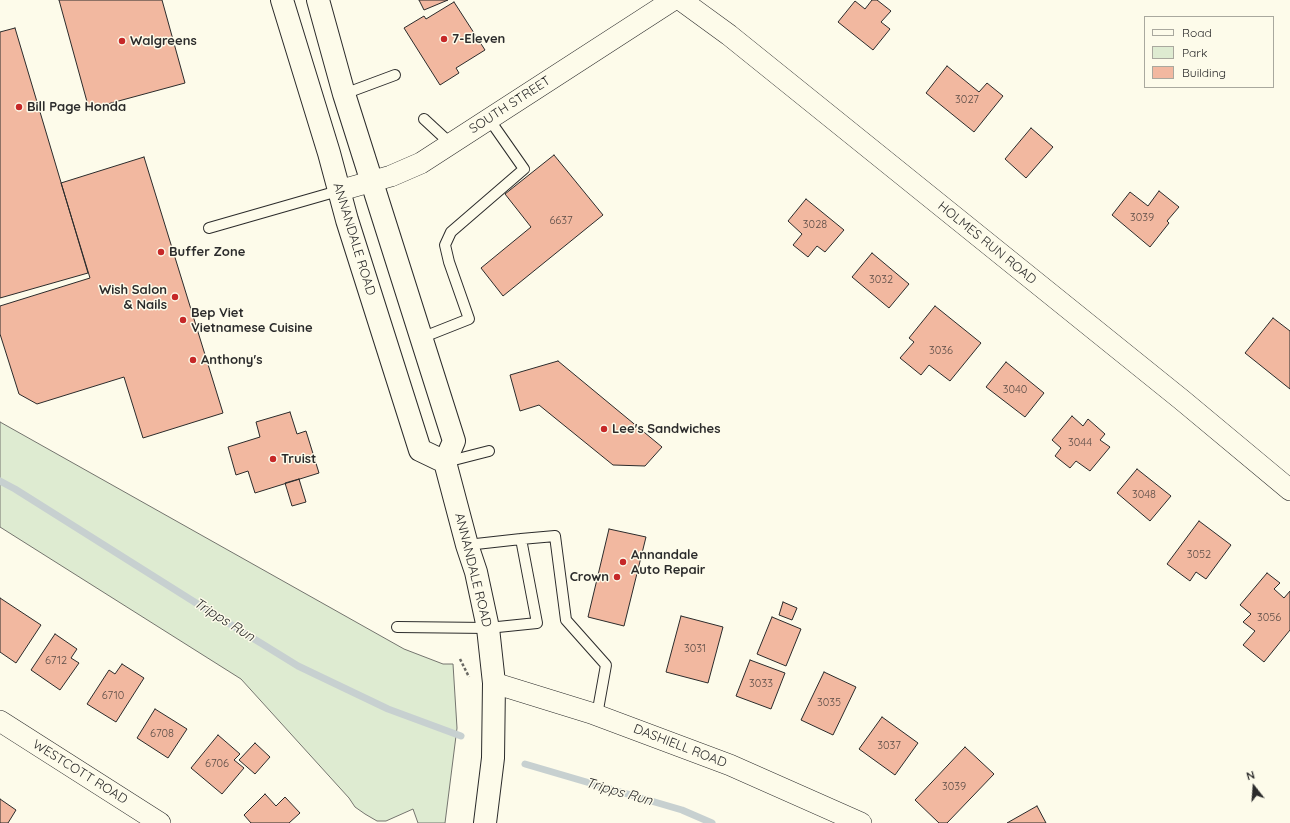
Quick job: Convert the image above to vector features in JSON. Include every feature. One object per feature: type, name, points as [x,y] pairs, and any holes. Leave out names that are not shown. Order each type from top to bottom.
[{"type":"main road","name":"ANNANDALE ROAD","points":[[282,0],[329,153],[338,191],[420,450],[446,462],[467,545],[476,572],[488,628],[494,683],[493,758],[485,823]]},
{"type":"main road","points":[[321,1],[344,94],[454,441],[446,462]]},
{"type":"street","name":"SOUTH STREET","points":[[338,191],[391,176],[421,164],[673,0]]},
{"type":"street","name":"HOLMES RUN ROAD","points":[[681,0],[730,35],[1169,390],[1290,490]]},
{"type":"street","name":"DASHIELL ROAD","points":[[494,683],[597,715],[730,765],[861,823]]},
{"type":"street","name":"WESTCOTT ROAD","points":[[0,721],[160,823]]},
{"type":"lane","points":[[344,94],[395,75]]},
{"type":"lane","points":[[424,119],[451,144]]},
{"type":"lane","points":[[421,338],[469,319],[449,262],[445,245],[451,232],[524,169],[490,119]]},
{"type":"lane","points":[[209,228],[338,191]]},
{"type":"lane","points":[[446,462],[489,451]]},
{"type":"lane","points":[[467,545],[555,536],[566,620],[606,665],[597,715]]},
{"type":"lane","points":[[397,627],[488,628],[537,623],[522,539]]},
{"type":"green space","points":[[0,422],[404,649],[443,664],[453,664],[457,728],[445,823],[418,823],[413,809],[386,821],[377,821],[365,814],[355,807],[349,798],[241,679],[0,527]]},
{"type":"building","name":"Walgreens","points":[[59,0],[162,0],[185,83],[89,109]]},
{"type":"building","points":[[419,0],[448,0],[424,10]]},
{"type":"building","points":[[872,0],[877,0],[891,11],[881,22],[890,29],[873,50],[838,22],[855,1],[865,9]]},
{"type":"building","name":"7-Eleven","points":[[454,2],[485,50],[456,68],[459,73],[440,85],[404,28],[424,16],[426,19]]},
{"type":"building","name":"Bill Page Honda","points":[[15,28],[88,273],[0,298],[0,32]]},
{"type":"building","points":[[947,66],[979,92],[987,83],[1003,96],[974,132],[926,93]]},
{"type":"building","points":[[1031,128],[1053,147],[1026,178],[1005,159]]},
{"type":"building","points":[[554,155],[603,215],[503,296],[481,268],[531,227],[505,194]]},
{"type":"building","points":[[144,157],[223,413],[143,438],[124,377],[37,404],[19,394],[0,334],[0,306],[90,278],[61,183]]},
{"type":"building","points":[[1159,191],[1179,207],[1167,221],[1169,223],[1150,247],[1112,215],[1130,192],[1148,206]]},
{"type":"building","points":[[806,199],[844,230],[825,252],[817,246],[808,257],[793,245],[802,234],[788,221]]},
{"type":"building","points":[[872,253],[909,284],[889,308],[852,277]]},
{"type":"building","points":[[935,306],[981,343],[950,381],[929,365],[921,375],[900,358],[914,342],[909,338]]},
{"type":"building","points":[[1273,318],[1290,331],[1290,389],[1245,353]]},
{"type":"building","name":"Lee's Sandwiches","points":[[558,361],[662,447],[645,466],[613,465],[539,405],[520,411],[510,375]]},
{"type":"building","points":[[1006,362],[1044,393],[1025,417],[986,387]]},
{"type":"building","name":"Truist","points":[[290,412],[297,434],[306,431],[319,473],[255,493],[248,471],[236,475],[228,447],[260,437],[256,422]]},
{"type":"building","points":[[1072,416],[1083,426],[1088,419],[1105,434],[1100,440],[1110,447],[1090,471],[1076,461],[1070,468],[1055,456],[1061,448],[1052,440]]},
{"type":"building","points":[[1137,469],[1171,496],[1150,521],[1117,493]]},
{"type":"building","points":[[299,479],[306,502],[292,506],[285,483]]},
{"type":"building","points":[[1199,521],[1231,545],[1206,579],[1196,572],[1190,581],[1167,564]]},
{"type":"building","name":"Crown","points":[[609,529],[646,537],[624,626],[588,617]]},
{"type":"building","points":[[1267,573],[1280,583],[1274,589],[1284,598],[1290,591],[1290,630],[1264,662],[1243,645],[1255,631],[1243,622],[1251,614],[1240,605]]},
{"type":"building","points":[[0,598],[41,625],[16,663],[0,652]]},
{"type":"building","points":[[783,602],[797,608],[792,620],[779,615]]},
{"type":"building","points":[[681,616],[723,627],[708,683],[666,672]]},
{"type":"building","points":[[772,617],[801,629],[786,666],[757,654]]},
{"type":"building","points":[[55,634],[77,649],[71,658],[79,663],[60,690],[31,670]]},
{"type":"building","points":[[750,660],[785,673],[771,709],[736,696]]},
{"type":"building","points":[[122,664],[144,678],[116,722],[87,704],[109,670],[115,674]]},
{"type":"building","points":[[824,672],[856,687],[833,735],[801,720]]},
{"type":"building","points":[[155,709],[187,729],[168,758],[137,738]]},
{"type":"building","points":[[882,717],[918,743],[895,775],[859,749]]},
{"type":"building","points":[[218,735],[240,754],[234,760],[244,768],[222,794],[191,768]]},
{"type":"building","points":[[255,743],[270,757],[255,774],[239,760]]},
{"type":"building","points":[[965,747],[994,774],[947,823],[939,823],[915,800]]},
{"type":"building","points":[[265,794],[276,806],[285,797],[300,813],[289,823],[251,823],[244,815]]},
{"type":"building","points":[[0,799],[16,810],[8,823],[0,823]]},
{"type":"building","points":[[1037,806],[1046,823],[1007,823]]},
{"type":"waterway","name":"Tripps Run","points":[[0,481],[298,666],[388,709],[461,736]]},
{"type":"waterway","name":"Tripps Run","points":[[525,764],[682,810],[712,823]]},
{"type":"place","name":"7-Eleven","points":[[444,39]]},
{"type":"place","name":"Walgreens","points":[[122,41]]},
{"type":"place","name":"Bill Page Honda","points":[[19,107]]},
{"type":"place","name":"Buffer Zone","points":[[161,252]]},
{"type":"place","name":"Wish Salon & Nails","points":[[175,297]]},
{"type":"place","name":"Bep Viet Vietnamese Cuisine","points":[[183,320]]},
{"type":"place","name":"Anthony's","points":[[193,360]]},
{"type":"place","name":"Lee's Sandwiches","points":[[604,429]]},
{"type":"place","name":"Truist","points":[[273,459]]},
{"type":"place","name":"Annandale Auto Repair","points":[[623,562]]},
{"type":"place","name":"Crown","points":[[617,577]]}]
